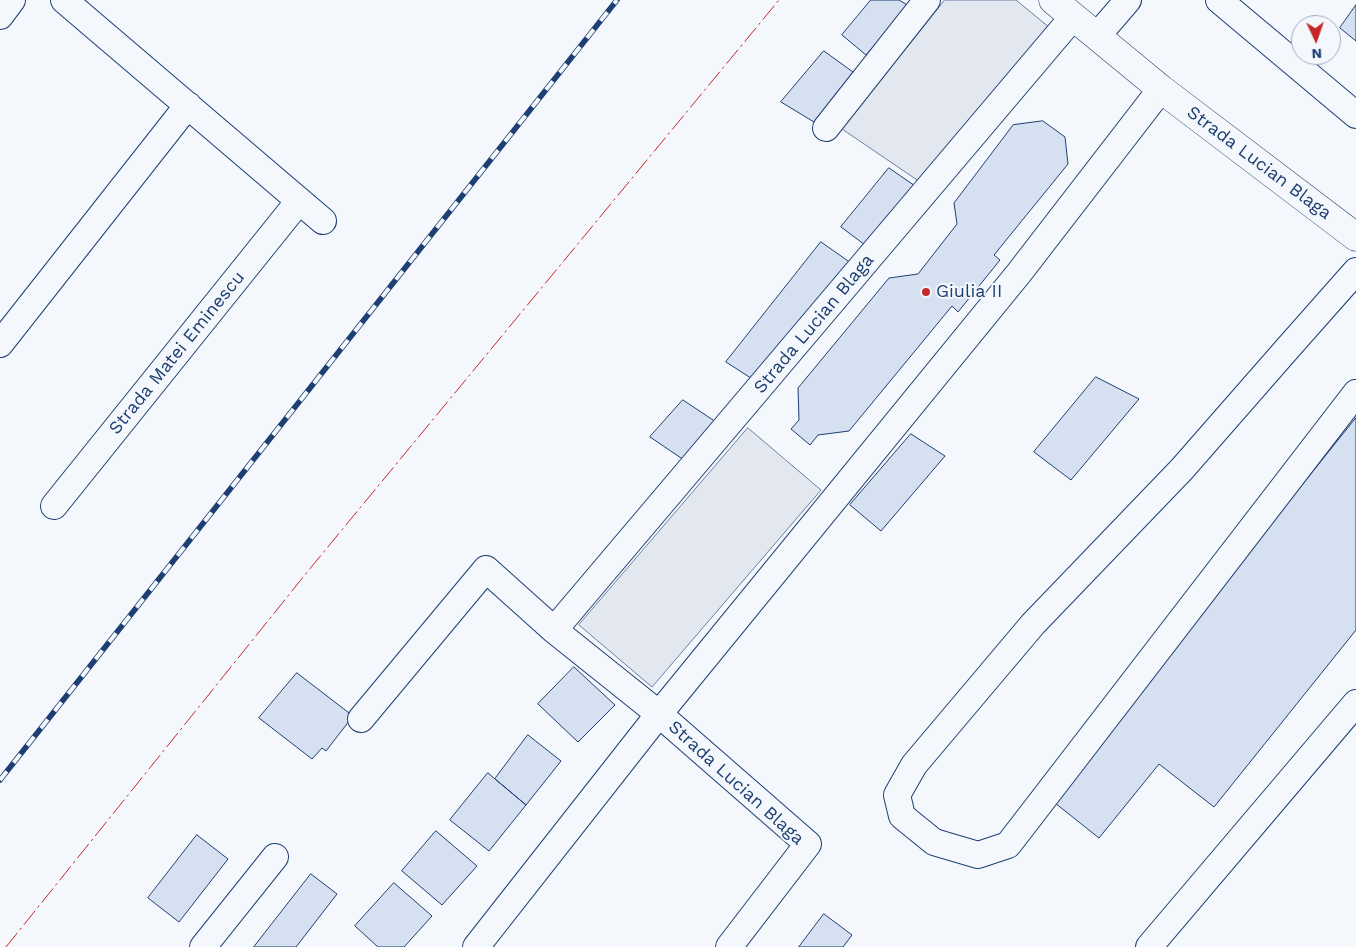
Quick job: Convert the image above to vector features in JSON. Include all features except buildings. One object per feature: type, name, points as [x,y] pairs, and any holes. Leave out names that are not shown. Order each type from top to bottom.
[{"type":"highway","name":"Strada Lucian Blaga","points":[[1063,9],[1161,89],[1356,237]]},
{"type":"street","points":[[0,16],[12,0]]},
{"type":"street","points":[[64,0],[323,221]]},
{"type":"street","points":[[826,128],[927,0]]},
{"type":"street","points":[[1096,36],[1128,0]]},
{"type":"street","points":[[1236,5],[1356,115]]},
{"type":"street","name":"Strada Lucian Blaga","points":[[554,630],[1063,9]]},
{"type":"street","name":"Strada Lucian Blaga","points":[[476,947],[659,714],[1019,272],[1161,89]]},
{"type":"street","points":[[0,344],[188,106]]},
{"type":"street","name":"Strada Matei Eminescu","points":[[54,506],[299,200]]},
{"type":"street","points":[[1356,271],[1182,469],[1034,624],[914,765],[897,795],[902,816],[934,842],[978,855],[1008,845],[1356,392]]},
{"type":"street","name":"Strada Lucian Blaga","points":[[361,719],[486,569],[554,630],[659,714],[808,844],[729,947]]},
{"type":"street","points":[[1149,947],[1356,703]]},
{"type":"street","points":[[203,947],[275,857]]},
{"type":"shaded area","points":[[945,0],[1016,0],[1050,28],[923,184],[842,129]]},
{"type":"shaded area","points":[[748,428],[821,490],[652,687],[579,625]]},
{"type":"railway","points":[[0,780],[617,0]]},
{"type":"power","points":[[6,947],[308,571],[779,0]]},
{"type":"place","name":"Giulia II","points":[[926,292]]}]
